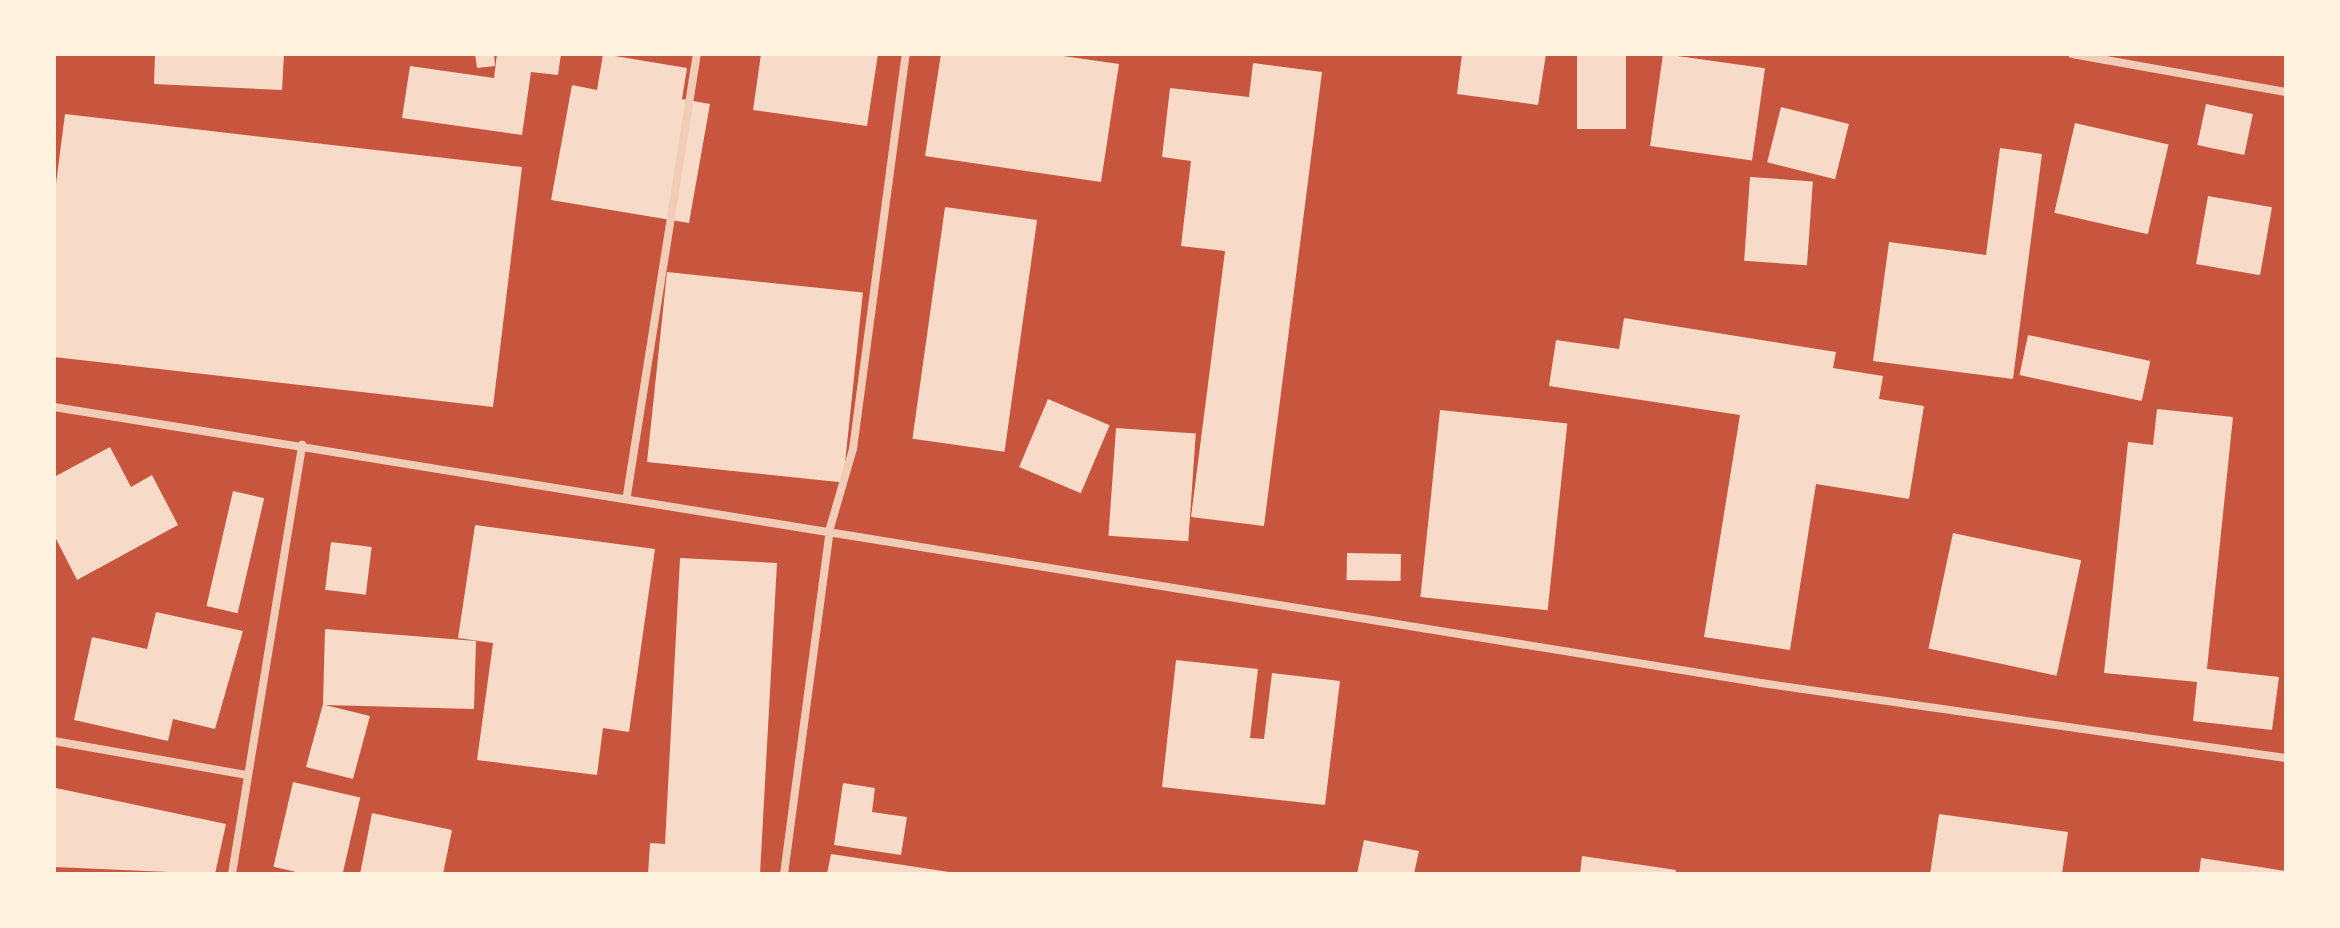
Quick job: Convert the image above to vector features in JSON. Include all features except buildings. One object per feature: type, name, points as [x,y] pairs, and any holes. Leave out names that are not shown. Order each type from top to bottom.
[{"type":"street","points":[[627,495],[697,54]]},
{"type":"street","points":[[784,874],[830,528],[853,449],[906,54]]},
{"type":"street","points":[[2072,54],[2286,92]]},
{"type":"street","points":[[54,407],[627,495],[1761,683],[2286,758]]},
{"type":"street","points":[[232,874],[302,445]]},
{"type":"street","points":[[54,741],[246,775]]}]
